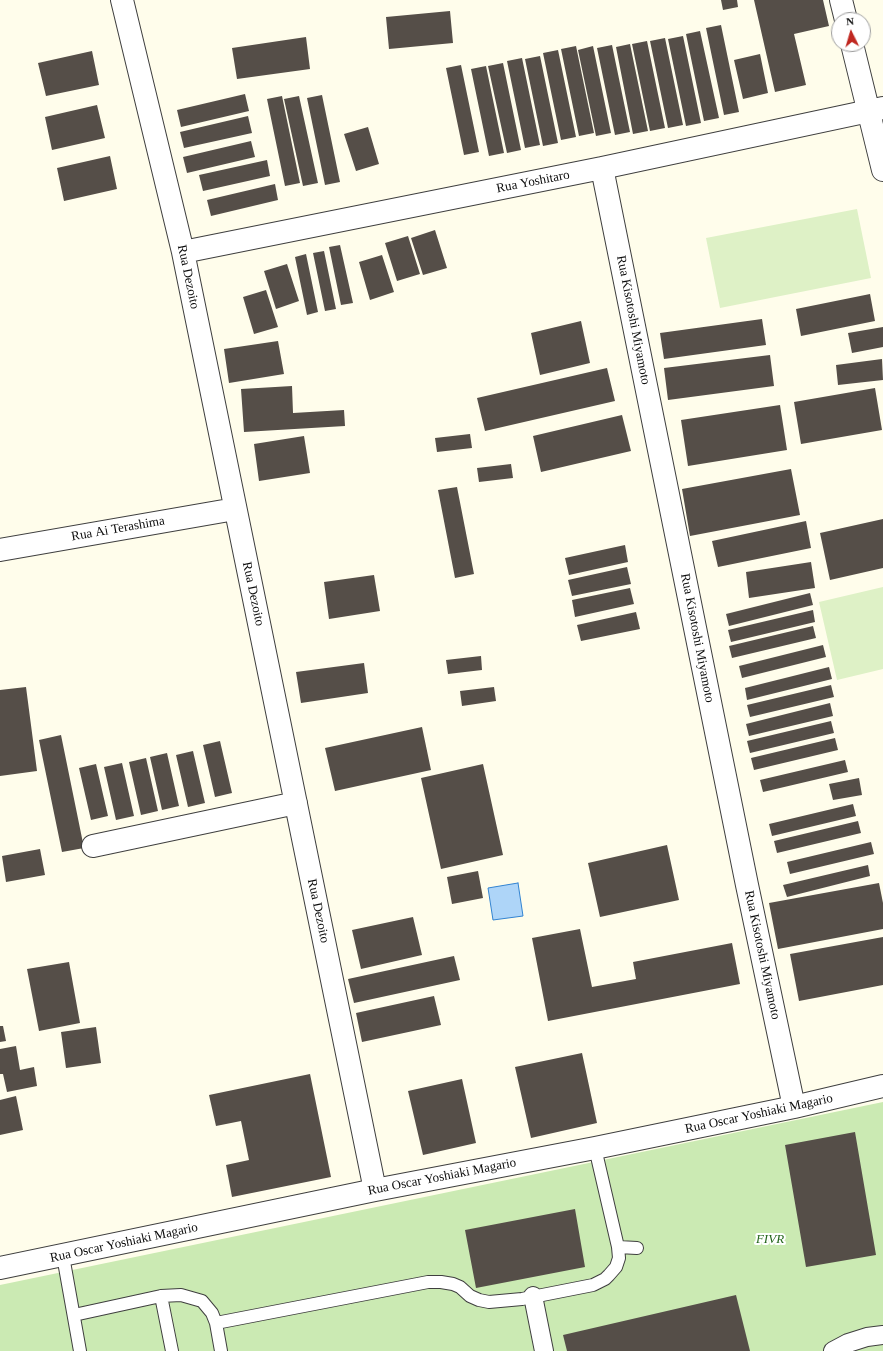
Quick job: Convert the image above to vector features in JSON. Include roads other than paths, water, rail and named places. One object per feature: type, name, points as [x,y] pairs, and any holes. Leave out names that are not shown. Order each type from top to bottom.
[{"type":"street","name":"Rua Dezoito","points":[[122,0],[183,252],[375,1190]]},
{"type":"street","points":[[841,0],[844,12]]},
{"type":"street","points":[[855,52],[875,109],[883,170]]},
{"type":"street","name":"Rua Yoshitaro","points":[[183,252],[602,168],[875,109]]},
{"type":"street","name":"Rua Kisotoshi Miyamoto","points":[[602,168],[747,885],[794,1107]]},
{"type":"street","name":"Rua Ai Terashima","points":[[0,550],[236,509]]},
{"type":"street","points":[[93,846],[296,803]]},
{"type":"street","name":"Rua Oscar Yoshiaki Magario","points":[[0,1268],[375,1190],[595,1148],[794,1107],[883,1086]]},
{"type":"street","points":[[532,1296],[544,1351]]},
{"type":"street","points":[[833,1351],[848,1343],[867,1337],[883,1335]]},
{"type":"lane","points":[[216,1323],[428,1282],[453,1284],[460,1287],[470,1296],[489,1302],[592,1285],[605,1279],[614,1270],[618,1262],[618,1247],[595,1148]]},
{"type":"lane","points":[[618,1247],[637,1248]]},
{"type":"lane","points":[[63,1256],[80,1351]]},
{"type":"lane","points":[[74,1315],[161,1296],[181,1295],[202,1301],[212,1313],[216,1323],[221,1351]]},
{"type":"lane","points":[[161,1296],[172,1351]]},
{"type":"water","points":[[518,883],[523,916],[493,920],[488,888]]},
{"type":"park label","name":"FIVR","points":[[770,1240]]}]
